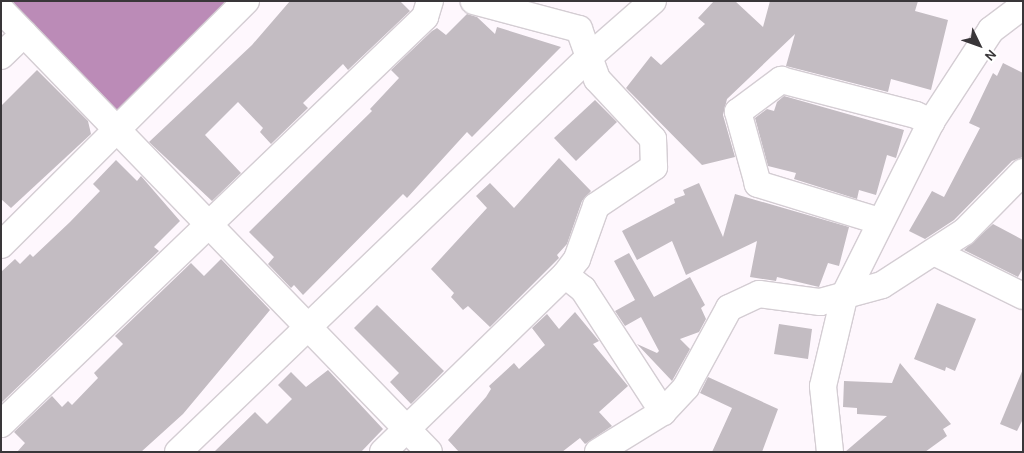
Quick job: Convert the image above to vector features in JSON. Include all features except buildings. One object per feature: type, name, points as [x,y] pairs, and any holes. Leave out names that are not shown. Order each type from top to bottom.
[{"type":"street","points":[[1,245],[246,1]]},
{"type":"street","points":[[1,424],[425,17],[430,1]]},
{"type":"street","points":[[383,452],[565,275],[577,259],[596,206],[654,167],[653,139],[597,79],[579,29],[474,1]]},
{"type":"street","points":[[178,452],[589,57],[654,1]]},
{"type":"street","points":[[830,452],[823,386],[845,294],[879,221],[930,122],[991,30],[1017,4]]},
{"type":"street","points":[[1,10],[429,452]]},
{"type":"street","points":[[1,56],[24,34]]},
{"type":"street","points":[[879,221],[758,184],[738,112],[781,80],[916,115],[930,122]]},
{"type":"street","points":[[598,452],[663,412],[686,387],[729,308],[759,294],[820,302],[882,284],[964,232],[1023,172]]},
{"type":"street","points":[[934,252],[1023,296]]},
{"type":"street","points":[[565,275],[582,289],[663,412]]},
{"type":"shaded area","points":[[12,1],[236,1],[116,120]]}]
